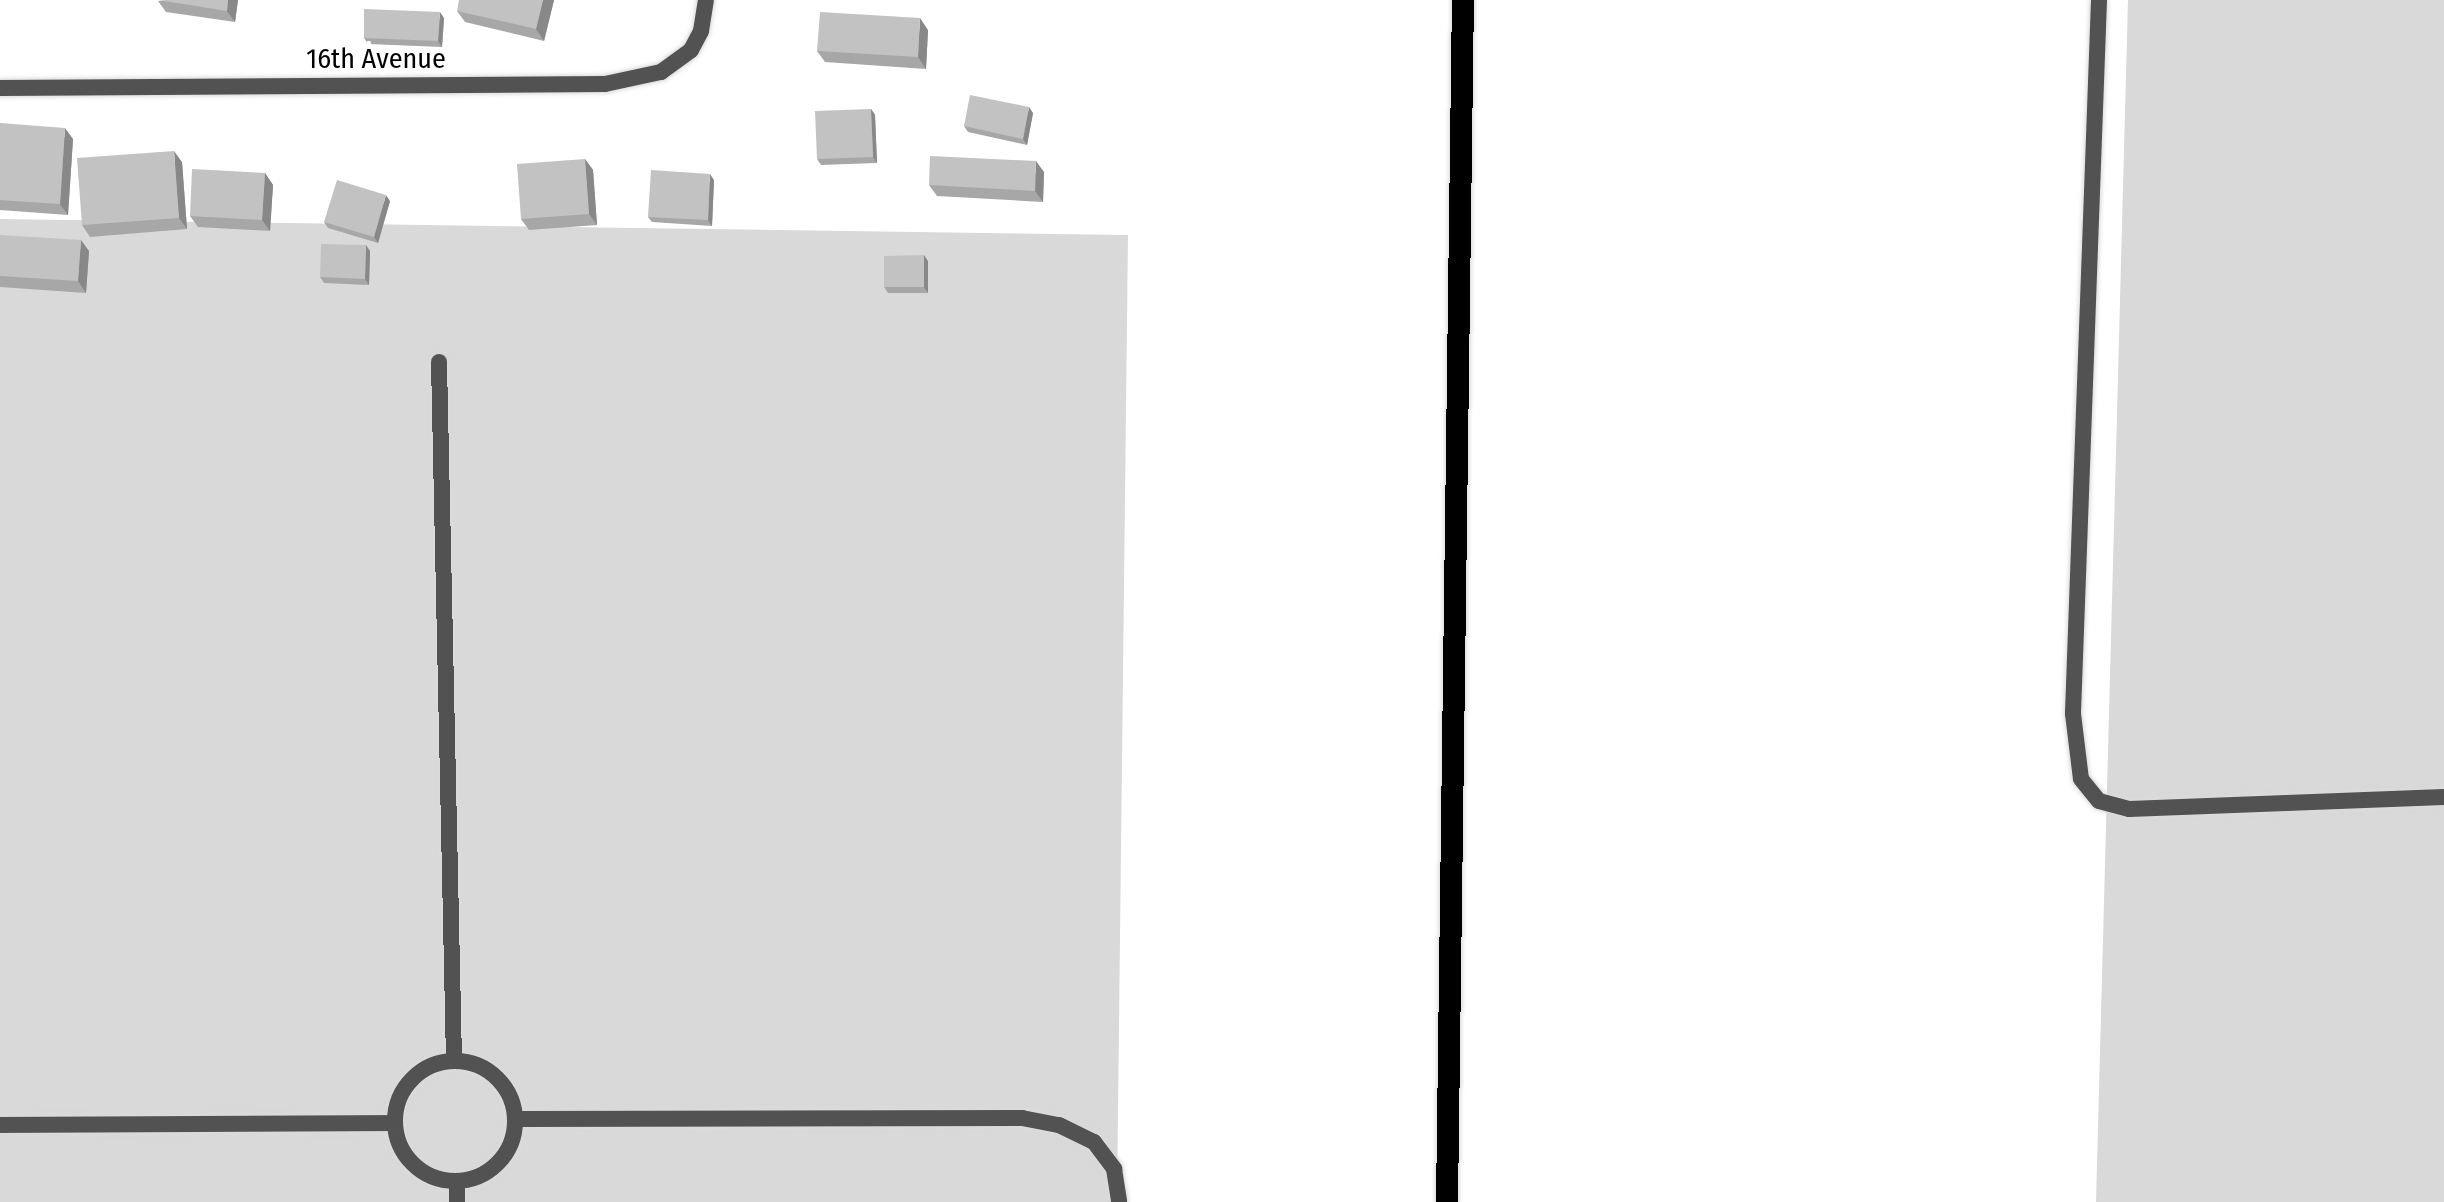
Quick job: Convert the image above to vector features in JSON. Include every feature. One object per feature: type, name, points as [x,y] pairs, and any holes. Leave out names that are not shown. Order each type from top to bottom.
[{"type":"highway","points":[[1447,1202],[1463,0]]},
{"type":"street","name":"16th Avenue","points":[[0,88],[605,84],[661,72],[691,50],[701,31],[706,0]]},
{"type":"street","points":[[2099,0],[2073,714],[2081,779],[2099,801],[2129,809],[2444,797]]},
{"type":"street","points":[[439,362],[454,1060]]},
{"type":"street","points":[[454,1060],[477,1063],[497,1077],[511,1096],[517,1119],[513,1142],[500,1163],[481,1177],[457,1182],[434,1178],[414,1166],[399,1146],[394,1123],[398,1099],[410,1079],[430,1066],[454,1060]]},
{"type":"street","points":[[517,1119],[1022,1118],[1059,1125],[1094,1142],[1114,1169],[1119,1202]]},
{"type":"street","points":[[0,1125],[394,1123]]},
{"type":"street","points":[[457,1182],[457,1202]]},
{"type":"shaded area","points":[[2128,0],[2444,0],[2444,1202],[2096,1202]]},
{"type":"shaded area","points":[[0,219],[1128,235],[1117,1202],[0,1202]]},
{"type":"building","points":[[158,0],[228,0],[227,11]]},
{"type":"building","points":[[459,0],[543,0],[536,29],[457,11]]},
{"type":"building","points":[[364,9],[440,12],[438,41],[364,38]]},
{"type":"building","points":[[820,12],[920,18],[918,57],[817,51]]},
{"type":"building","points":[[970,95],[1029,107],[1023,139],[964,126]]},
{"type":"building","points":[[871,109],[873,157],[817,159],[815,111]]},
{"type":"building","points":[[0,123],[65,128],[60,204],[0,200]]},
{"type":"building","points":[[174,151],[179,218],[82,225],[77,158]]},
{"type":"building","points":[[930,156],[1036,161],[1035,191],[929,185]]},
{"type":"building","points":[[585,159],[589,214],[521,219],[517,164]]},
{"type":"building","points":[[192,169],[265,173],[262,220],[190,216]]},
{"type":"building","points":[[651,170],[710,174],[708,220],[648,217]]},
{"type":"building","points":[[337,180],[386,195],[374,237],[324,222]]},
{"type":"building","points":[[0,235],[81,240],[78,281],[0,276]]},
{"type":"building","points":[[321,244],[366,245],[365,279],[320,277]]},
{"type":"building","points":[[924,255],[924,287],[884,287],[884,256]]}]
